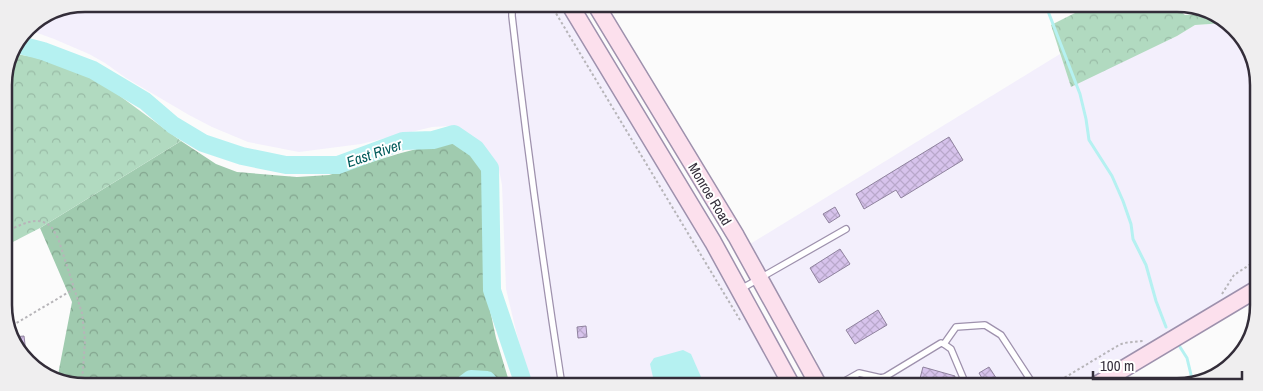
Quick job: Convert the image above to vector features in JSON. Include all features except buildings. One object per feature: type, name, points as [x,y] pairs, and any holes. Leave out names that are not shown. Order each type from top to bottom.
[{"type":"main road","name":"Monroe Road","points":[[574,12],[713,242],[788,378]]},
{"type":"main road","name":"Monroe Road","points":[[600,12],[736,236],[815,378]]},
{"type":"main road","points":[[1109,378],[1250,293]]},
{"type":"lane","points":[[512,12],[533,196],[561,378]]},
{"type":"lane","points":[[739,291],[846,229]]},
{"type":"lane","points":[[850,378],[859,373],[880,378],[885,377],[944,344],[956,327],[984,325],[1001,335],[1029,378]]},
{"type":"lane","points":[[944,344],[951,349],[963,378]]},
{"type":"path","points":[[555,12],[744,327]]},
{"type":"path","points":[[12,229],[37,220],[44,222],[52,228],[58,238],[82,313],[85,340],[81,378]]},
{"type":"path","points":[[1220,297],[1234,275],[1250,265]]},
{"type":"path","points":[[15,324],[74,289]]},
{"type":"path","points":[[1064,378],[1119,345],[1148,339]]},
{"type":"shaded area","points":[[86,12],[566,12],[728,282],[780,378],[528,378],[506,289],[502,185],[499,170],[488,152],[459,129],[450,126],[432,127],[361,144],[299,152],[248,142],[189,115],[126,78],[105,63],[36,32],[49,22],[62,16]]},
{"type":"shaded area","points":[[1216,24],[1222,28],[1235,41],[1243,53],[1249,71],[1250,284],[1093,378],[822,378],[815,357],[750,244],[1060,54],[1071,86],[1177,36],[1195,25]]},
{"type":"green space","points":[[1077,12],[1177,12],[1185,15],[1196,15],[1216,24],[1195,25],[1177,36],[1071,87],[1051,25]]},
{"type":"green space","points":[[19,55],[70,68],[105,85],[181,141],[40,228],[12,242],[13,81]]},
{"type":"green space","points":[[181,141],[216,164],[237,172],[297,177],[329,175],[444,142],[456,143],[472,154],[480,166],[484,180],[486,291],[496,338],[508,378],[496,378],[484,372],[474,373],[465,378],[76,378],[67,376],[58,373],[72,302],[40,228]]},
{"type":"water","points":[[683,350],[691,354],[702,378],[653,378],[650,364],[654,358]]},
{"type":"waterway","points":[[1048,12],[1080,94],[1089,140],[1112,176],[1123,201],[1131,224],[1133,239],[1146,265],[1156,301],[1166,327]]},
{"type":"waterway","name":"East River","points":[[25,46],[43,51],[93,70],[145,101],[173,125],[203,143],[242,156],[286,165],[338,165],[403,141],[433,140],[454,134],[476,149],[490,168],[492,290],[522,378]]},
{"type":"waterway","points":[[1180,347],[1187,358],[1192,377]]}]
